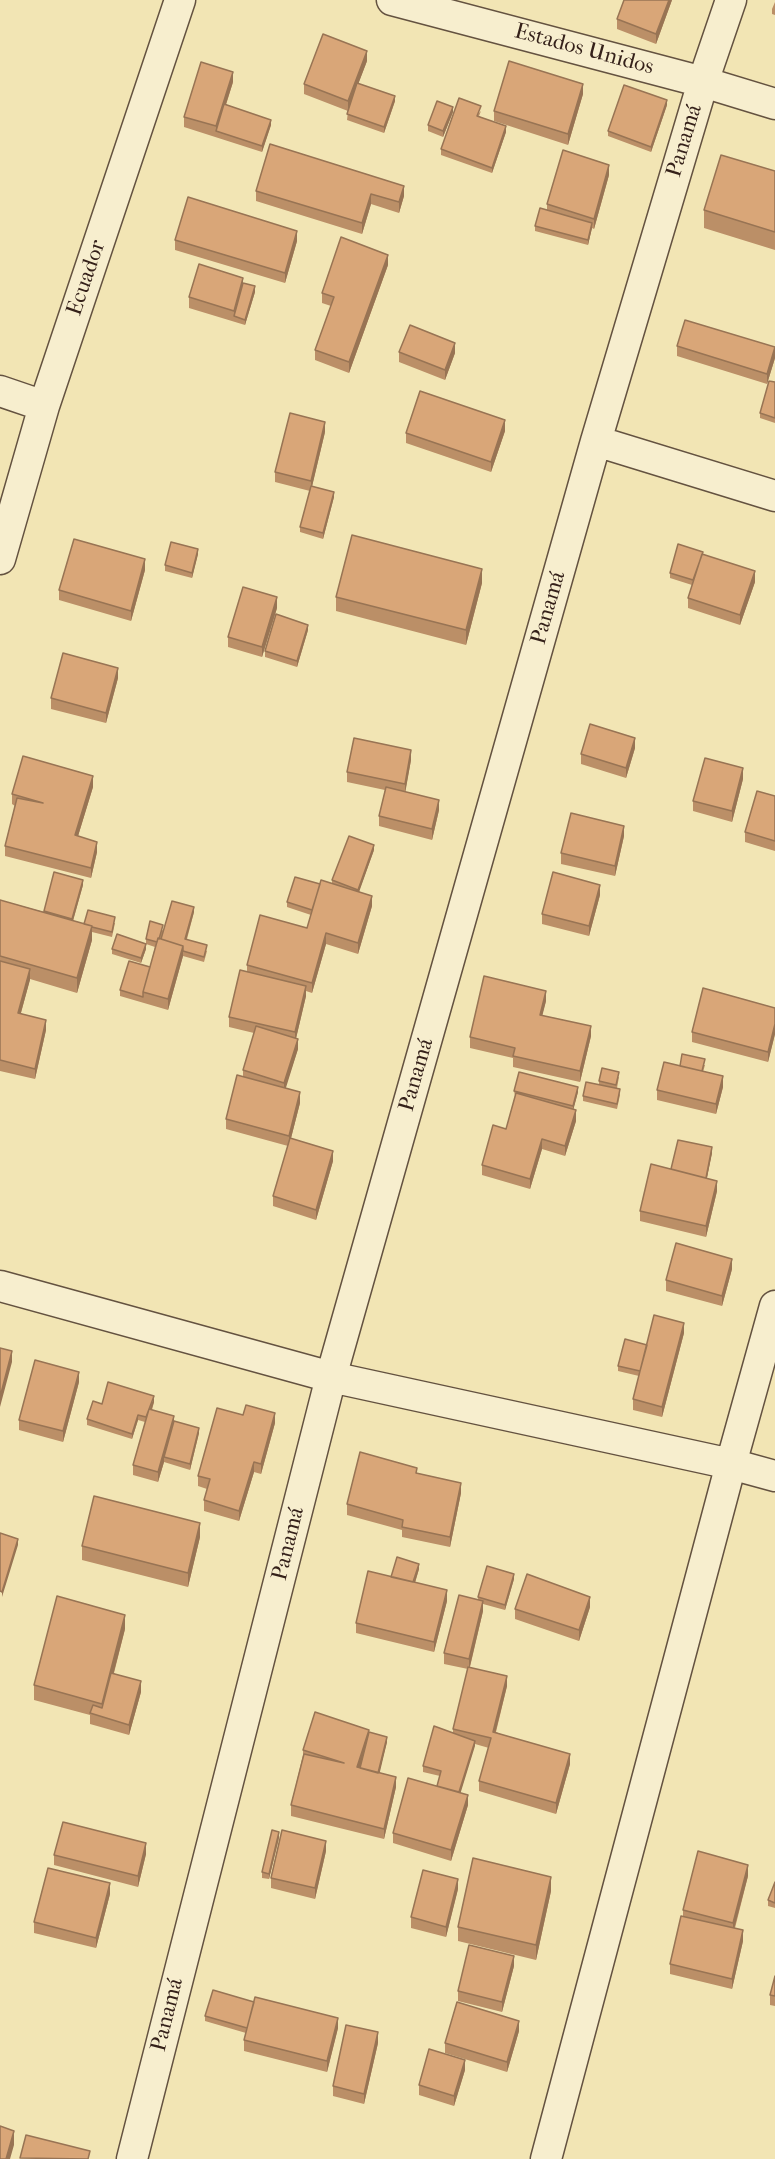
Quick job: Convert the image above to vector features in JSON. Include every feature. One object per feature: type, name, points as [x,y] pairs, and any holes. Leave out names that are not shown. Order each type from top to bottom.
[{"type":"street","name":"Ecuador","points":[[0,559],[44,406],[180,0]]},
{"type":"street","name":"Estados Unidos","points":[[392,0],[703,82],[775,104]]},
{"type":"street","name":"Panamá","points":[[132,2159],[331,1377],[596,441],[703,82],[731,0]]},
{"type":"street","points":[[0,391],[44,406]]},
{"type":"street","points":[[596,441],[775,496]]},
{"type":"street","points":[[0,1286],[331,1377],[731,1464],[775,1476]]},
{"type":"street","points":[[546,2159],[775,1306]]},
{"type":"building","points":[[624,0],[669,0],[656,34],[617,19]]},
{"type":"building","points":[[323,34],[367,51],[348,101],[304,84]]},
{"type":"building","points":[[509,61],[583,84],[568,134],[494,111]]},
{"type":"building","points":[[201,62],[233,72],[216,126],[184,117]]},
{"type":"building","points":[[357,83],[395,96],[384,127],[347,114]]},
{"type":"building","points":[[624,85],[667,100],[651,147],[608,131]]},
{"type":"building","points":[[459,98],[481,106],[477,116],[506,126],[492,168],[441,149]]},
{"type":"building","points":[[437,101],[453,107],[443,131],[428,125]]},
{"type":"building","points":[[224,104],[271,120],[262,146],[216,131]]},
{"type":"building","points":[[270,144],[404,186],[399,202],[371,194],[362,223],[256,191]]},
{"type":"building","points":[[563,150],[609,165],[594,219],[547,204]]},
{"type":"building","points":[[721,155],[775,171],[775,232],[704,210]]},
{"type":"building","points":[[188,197],[297,231],[285,273],[175,240]]},
{"type":"building","points":[[540,208],[592,223],[588,240],[535,226]]},
{"type":"building","points":[[341,237],[388,255],[349,362],[315,350],[334,297],[322,293]]},
{"type":"building","points":[[199,264],[243,278],[234,311],[189,297]]},
{"type":"building","points":[[243,283],[255,286],[245,320],[234,316]]},
{"type":"building","points":[[685,320],[775,347],[767,374],[677,346]]},
{"type":"building","points":[[410,325],[455,343],[445,370],[399,352]]},
{"type":"building","points":[[769,381],[775,382],[775,418],[760,413]]},
{"type":"building","points":[[420,391],[505,420],[491,462],[406,433]]},
{"type":"building","points":[[290,413],[325,422],[311,481],[275,472]]},
{"type":"building","points":[[311,486],[334,492],[323,533],[300,527]]},
{"type":"building","points":[[352,535],[482,569],[466,630],[336,597]]},
{"type":"building","points":[[74,539],[145,559],[131,611],[59,590]]},
{"type":"building","points":[[171,542],[198,549],[192,573],[165,565]]},
{"type":"building","points":[[678,544],[703,552],[693,580],[670,573]]},
{"type":"building","points":[[702,554],[755,571],[740,615],[688,598]]},
{"type":"building","points":[[243,587],[277,597],[262,647],[228,637]]},
{"type":"building","points":[[276,614],[308,625],[297,661],[265,651]]},
{"type":"building","points":[[63,653],[118,668],[106,713],[51,698]]},
{"type":"building","points":[[590,724],[635,738],[626,768],[581,754]]},
{"type":"building","points":[[354,738],[411,750],[405,784],[347,772]]},
{"type":"building","points":[[23,756],[93,776],[75,835],[97,842],[91,868],[5,846],[17,798],[43,803],[12,794]]},
{"type":"building","points":[[705,758],[743,768],[732,811],[693,801]]},
{"type":"building","points":[[386,787],[439,800],[432,829],[379,816]]},
{"type":"building","points":[[757,791],[775,796],[775,841],[745,832]]},
{"type":"building","points":[[571,813],[624,826],[615,866],[561,853]]},
{"type":"building","points":[[349,836],[374,845],[358,890],[332,880]]},
{"type":"building","points":[[54,872],[83,880],[72,919],[44,911]]},
{"type":"building","points":[[553,872],[600,885],[589,926],[542,914]]},
{"type":"building","points":[[295,877],[320,884],[312,910],[287,902]]},
{"type":"building","points":[[321,880],[372,896],[358,943],[326,933],[312,983],[247,965],[260,915],[307,928]]},
{"type":"building","points":[[0,900],[92,926],[77,978],[0,956]]},
{"type":"building","points":[[172,901],[194,907],[185,939],[207,945],[204,957],[183,951],[183,946],[161,939]]},
{"type":"building","points":[[88,910],[115,917],[112,932],[84,924]]},
{"type":"building","points":[[150,921],[163,925],[157,942],[146,939]]},
{"type":"building","points":[[117,934],[146,944],[141,958],[112,949]]},
{"type":"building","points":[[158,938],[183,946],[168,999],[143,992]]},
{"type":"building","points":[[0,961],[30,969],[18,1013],[46,1020],[35,1069],[0,1060]]},
{"type":"building","points":[[129,961],[150,967],[143,997],[120,990]]},
{"type":"building","points":[[240,970],[306,986],[295,1032],[229,1017]]},
{"type":"building","points":[[484,976],[546,991],[540,1015],[591,1026],[580,1071],[513,1056],[515,1048],[470,1037]]},
{"type":"building","points":[[703,988],[775,1008],[775,1024],[768,1052],[692,1032]]},
{"type":"building","points":[[256,1026],[298,1039],[284,1083],[243,1070]]},
{"type":"building","points":[[682,1054],[705,1059],[702,1071],[680,1066]]},
{"type":"building","points":[[664,1062],[723,1076],[716,1104],[657,1090]]},
{"type":"building","points":[[602,1068],[619,1072],[616,1085],[599,1081]]},
{"type":"building","points":[[519,1072],[578,1087],[573,1106],[514,1091]]},
{"type":"building","points":[[237,1075],[300,1092],[289,1136],[226,1119]]},
{"type":"building","points":[[586,1082],[620,1089],[617,1104],[583,1096]]},
{"type":"building","points":[[516,1093],[576,1110],[565,1146],[542,1139],[530,1179],[482,1165],[493,1125],[506,1129]]},
{"type":"building","points":[[290,1138],[333,1151],[316,1210],[273,1196]]},
{"type":"building","points":[[678,1140],[712,1147],[706,1178],[671,1169]]},
{"type":"building","points":[[651,1164],[717,1181],[706,1226],[640,1211]]},
{"type":"building","points":[[676,1243],[732,1259],[722,1296],[666,1280]]},
{"type":"building","points":[[654,1315],[684,1323],[662,1407],[633,1399]]},
{"type":"building","points":[[625,1339],[647,1345],[640,1371],[618,1366]]},
{"type":"building","points":[[0,1348],[12,1351],[0,1397]]},
{"type":"building","points":[[35,1360],[79,1372],[63,1431],[19,1420]]},
{"type":"building","points":[[108,1382],[154,1396],[146,1417],[138,1415],[132,1434],[87,1419],[93,1401],[102,1404]]},
{"type":"building","points":[[246,1405],[275,1413],[261,1464],[254,1462],[239,1511],[204,1500],[210,1479],[198,1476],[217,1408],[243,1415]]},
{"type":"building","points":[[149,1409],[174,1416],[158,1472],[133,1465]]},
{"type":"building","points":[[174,1421],[199,1428],[190,1464],[164,1457]]},
{"type":"building","points":[[360,1452],[417,1468],[416,1473],[461,1483],[450,1537],[402,1527],[403,1520],[347,1504]]},
{"type":"building","points":[[94,1496],[200,1523],[188,1573],[82,1546]]},
{"type":"building","points":[[0,1533],[18,1539],[2,1592],[0,1591]]},
{"type":"building","points":[[397,1557],[419,1564],[413,1582],[391,1577]]},
{"type":"building","points":[[487,1566],[514,1574],[505,1605],[478,1597]]},
{"type":"building","points":[[368,1571],[447,1590],[434,1642],[356,1623]]},
{"type":"building","points":[[527,1574],[590,1597],[579,1630],[515,1609]]},
{"type":"building","points":[[459,1595],[483,1601],[469,1659],[444,1653]]},
{"type":"building","points":[[57,1596],[125,1615],[102,1704],[34,1685]]},
{"type":"building","points":[[468,1667],[507,1676],[493,1732],[570,1754],[556,1803],[479,1781],[491,1738],[453,1729]]},
{"type":"building","points":[[111,1673],[141,1681],[129,1725],[90,1713],[93,1705],[102,1708]]},
{"type":"building","points":[[315,1712],[369,1730],[357,1767],[396,1777],[384,1829],[291,1805],[304,1754],[344,1763],[303,1750]]},
{"type":"building","points":[[434,1726],[475,1741],[459,1792],[437,1786],[441,1771],[423,1766]]},
{"type":"building","points":[[369,1732],[387,1737],[378,1773],[360,1768]]},
{"type":"building","points":[[408,1778],[468,1795],[451,1850],[393,1833]]},
{"type":"building","points":[[63,1822],[146,1843],[138,1876],[54,1855]]},
{"type":"building","points":[[272,1830],[279,1832],[269,1874],[262,1872]]},
{"type":"building","points":[[282,1830],[326,1841],[315,1888],[271,1878]]},
{"type":"building","points":[[698,1851],[748,1865],[733,1923],[683,1910]]},
{"type":"building","points":[[473,1858],[551,1877],[536,1945],[458,1927]]},
{"type":"building","points":[[48,1868],[110,1883],[96,1938],[34,1922]]},
{"type":"building","points":[[423,1870],[458,1879],[446,1927],[411,1917]]},
{"type":"building","points":[[775,1882],[775,1903],[768,1900]]},
{"type":"building","points":[[681,1916],[743,1930],[732,1979],[670,1964]]},
{"type":"building","points":[[469,1945],[514,1956],[502,2002],[458,1991]]},
{"type":"building","points":[[775,1976],[775,1996],[770,1995]]},
{"type":"building","points":[[213,1990],[254,2002],[247,2028],[205,2016]]},
{"type":"building","points":[[255,1997],[338,2018],[327,2061],[244,2040]]},
{"type":"building","points":[[457,2002],[519,2021],[507,2062],[445,2043]]},
{"type":"building","points":[[346,2025],[378,2032],[364,2094],[333,2086]]},
{"type":"building","points":[[429,2049],[465,2060],[454,2096],[419,2085]]},
{"type":"building","points":[[0,2126],[14,2131],[6,2159],[0,2159]]},
{"type":"building","points":[[26,2135],[90,2151],[88,2159],[20,2158]]}]
